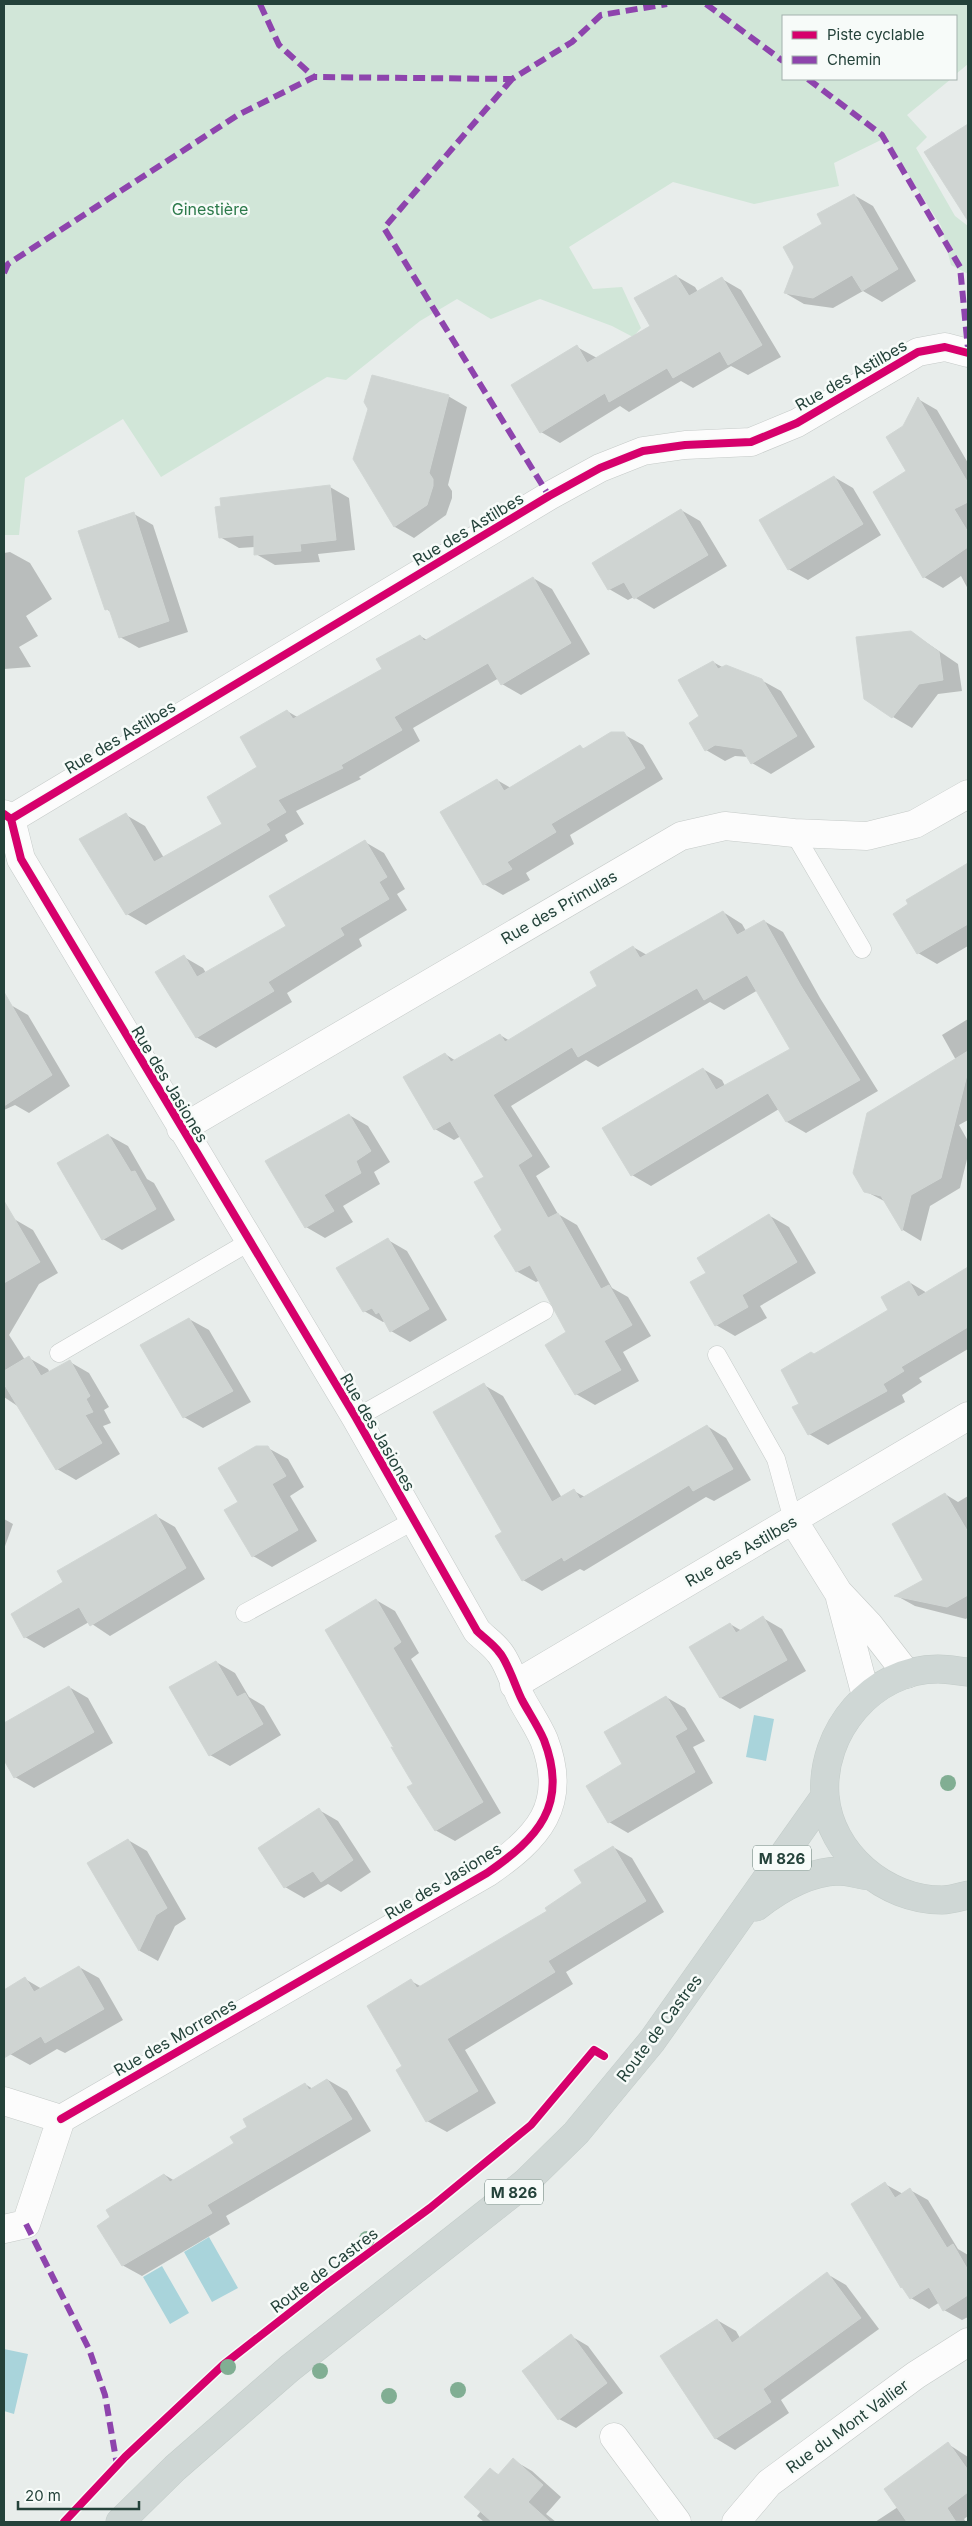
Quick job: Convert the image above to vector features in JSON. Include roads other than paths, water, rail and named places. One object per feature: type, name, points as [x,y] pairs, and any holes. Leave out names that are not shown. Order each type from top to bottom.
[{"type":"main road","name":"M 826","points":[[968,1672],[938,1668],[907,1674],[886,1682],[866,1696],[842,1724],[838,1732],[828,1759],[825,1796],[832,1827],[848,1854],[870,1876],[904,1894],[942,1900],[968,1895]]},
{"type":"main road","name":"Route de Castres","points":[[120,2522],[175,2468],[290,2368],[525,2183],[576,2133],[652,2041],[825,1796]]},
{"type":"main road","name":"Route de Castres","points":[[739,1920],[776,1891],[808,1877],[839,1871],[870,1876]]},
{"type":"street","name":"Rue des Astilbes","points":[[7,816],[540,501],[600,468],[643,451],[685,445],[751,442],[797,423],[918,352],[945,347],[968,353]]},
{"type":"street","name":"Rue des Primulas","points":[[181,1129],[681,836],[725,826],[794,833],[867,836],[915,824],[968,794]]},
{"type":"street","name":"Rue des Jasiones","points":[[7,816],[21,859],[181,1129],[356,1418],[477,1631],[500,1653],[514,1685],[544,1740],[552,1771],[553,1798],[539,1827],[518,1852],[487,1873],[303,1978]]},
{"type":"street","name":"Rue des Astilbes","points":[[514,1685],[968,1416]]},
{"type":"street","points":[[793,1520],[838,1592],[869,1625],[907,1674]]},
{"type":"street","points":[[838,1592],[866,1696]]},
{"type":"street","name":"Rue des Morrenes","points":[[61,2119],[303,1978]]},
{"type":"street","points":[[4,2101],[61,2119],[26,2224],[4,2229]]},
{"type":"street","name":"Rue du Mont Vallier","points":[[736,2522],[769,2483],[916,2375],[968,2342]]},
{"type":"street","points":[[614,2437],[677,2522]]},
{"type":"lane","points":[[794,833],[862,949]]},
{"type":"lane","points":[[59,1353],[249,1242]]},
{"type":"lane","points":[[356,1418],[544,1310]]},
{"type":"lane","points":[[717,1355],[776,1459],[793,1520]]},
{"type":"lane","points":[[245,1613],[413,1521]]},
{"type":"water","points":[[754,1715],[774,1719],[766,1761],[746,1757]]},
{"type":"water","points":[[209,2237],[238,2288],[212,2302],[184,2252]]},
{"type":"water","points":[[162,2266],[189,2313],[170,2324],[143,2277]]},
{"type":"water","points":[[4,2349],[28,2354],[14,2414],[4,2411]]},
{"type":"park label","name":"Ginestière","points":[[210,209]]}]
